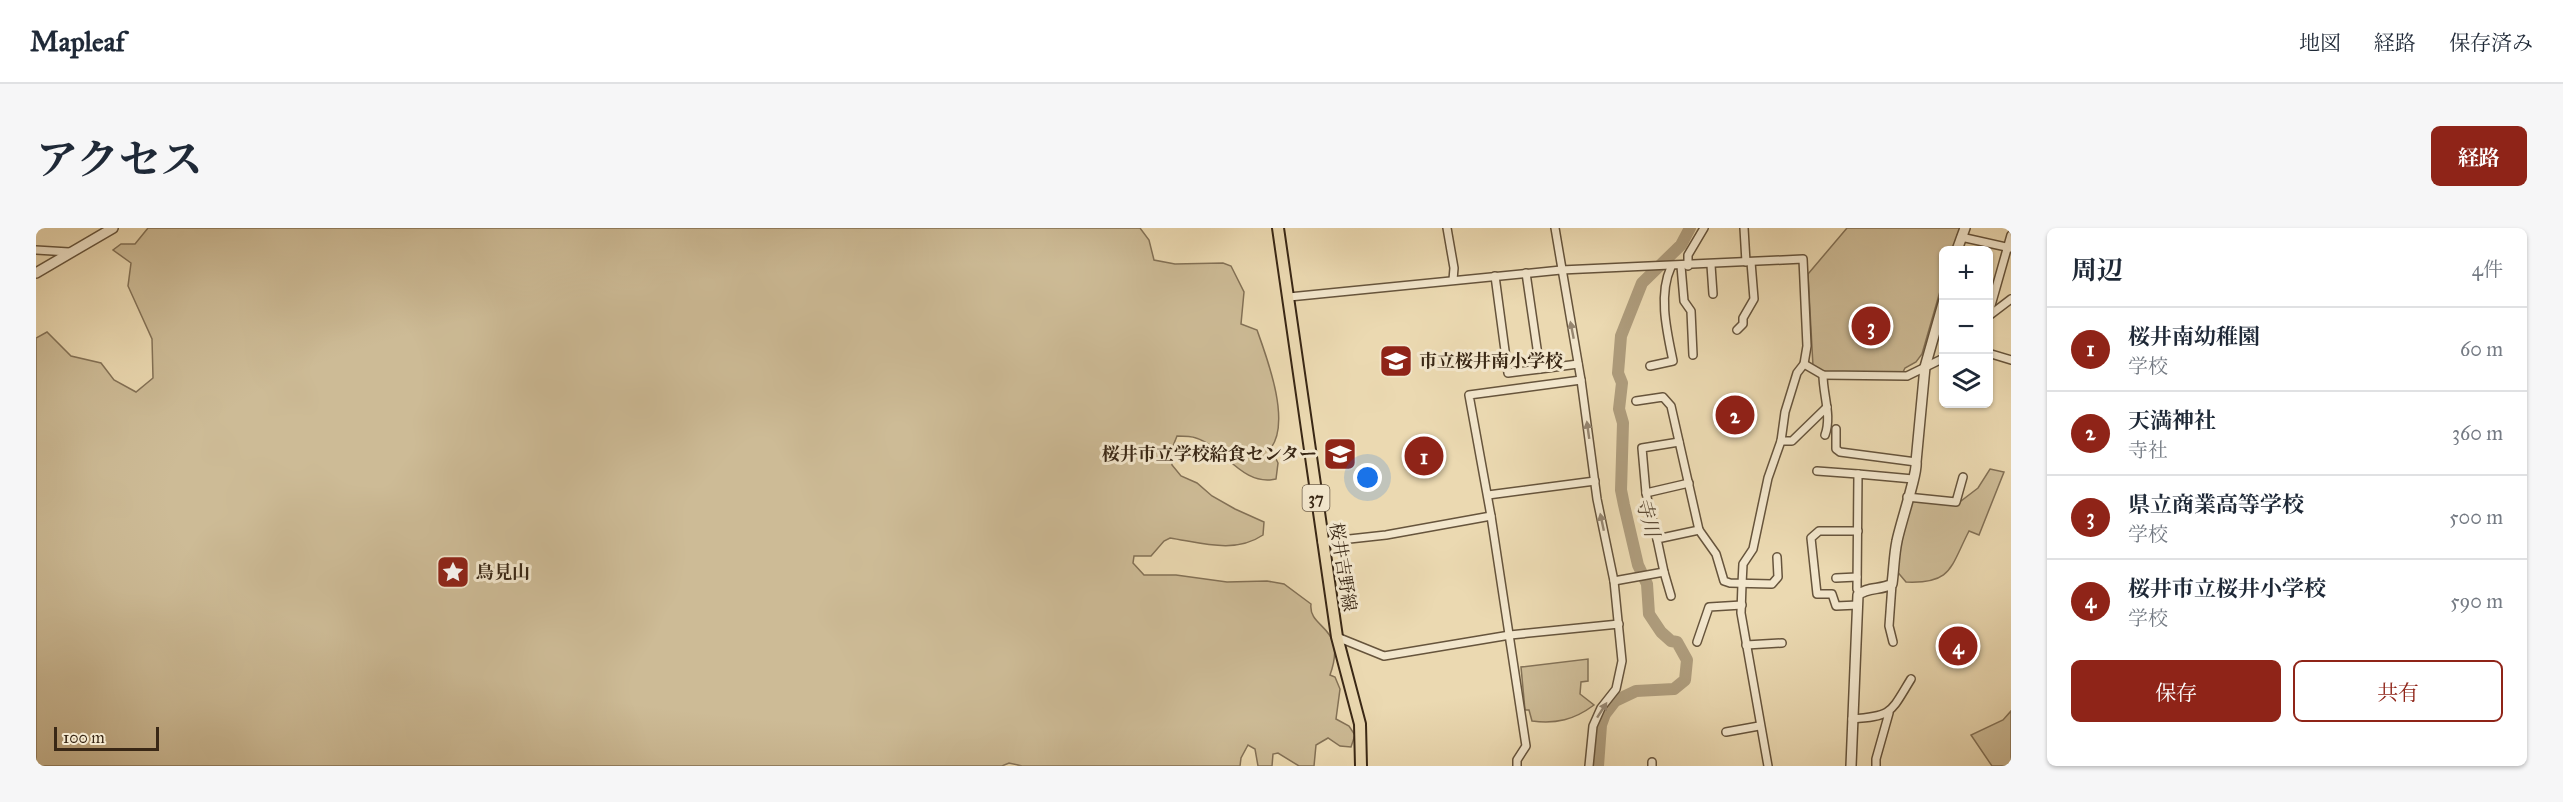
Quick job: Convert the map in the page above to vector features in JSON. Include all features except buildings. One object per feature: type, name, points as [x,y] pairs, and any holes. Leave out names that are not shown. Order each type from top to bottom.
[{"type":"main road","name":"桜井吉野線","points":[[1278,228],[1336,637],[1360,724],[1361,766]]},
{"type":"street","points":[[36,273],[113,228]]},
{"type":"street","points":[[1447,228],[1454,268],[1453,280]]},
{"type":"street","points":[[1556,228],[1561,270],[1581,380],[1594,481],[1614,581],[1622,661],[1616,689],[1601,708],[1593,726],[1589,766]]},
{"type":"street","points":[[1693,355],[1691,311],[1684,301],[1684,266],[1704,228]]},
{"type":"street","points":[[1737,330],[1743,324],[1743,318],[1754,299],[1744,228]]},
{"type":"street","points":[[1963,232],[2010,247]]},
{"type":"street","points":[[1993,303],[2010,247],[2011,235]]},
{"type":"street","points":[[36,250],[71,252]]},
{"type":"street","points":[[1289,297],[1561,270],[1671,267],[1803,259],[1807,346],[1804,364],[1797,373],[1785,412],[1781,441],[1768,478],[1753,549],[1743,564],[1742,605],[1746,645],[1768,766]]},
{"type":"street","points":[[1711,265],[1713,294]]},
{"type":"street","points":[[1650,366],[1673,361],[1666,328],[1665,279],[1671,267]]},
{"type":"street","points":[[1526,273],[1539,369]]},
{"type":"street","points":[[1495,276],[1508,373],[1578,364]]},
{"type":"street","points":[[1993,313],[2011,299]]},
{"type":"street","points":[[1893,642],[1889,626],[1897,543],[1907,497],[1917,469],[1925,367],[1939,318]]},
{"type":"street","points":[[1992,354],[2011,360]]},
{"type":"street","points":[[1804,364],[1822,375],[1907,376],[1939,360]]},
{"type":"street","points":[[1822,375],[1827,407],[1825,435]]},
{"type":"street","points":[[1517,766],[1517,760],[1526,746],[1488,495],[1469,395],[1581,380]]},
{"type":"street","points":[[1636,401],[1663,397],[1671,406],[1699,530],[1716,554],[1724,581],[1742,584],[1772,584],[1778,577],[1777,557]]},
{"type":"street","points":[[1781,441],[1792,441],[1827,407]]},
{"type":"street","points":[[1836,429],[1836,449],[1840,452],[1916,462]]},
{"type":"street","points":[[1671,596],[1646,493],[1642,448],[1679,442]]},
{"type":"street","points":[[1817,471],[1913,479]]},
{"type":"street","points":[[1851,766],[1859,592],[1857,577],[1858,474]]},
{"type":"street","points":[[1907,497],[1956,502],[1963,477]]},
{"type":"street","points":[[1488,495],[1594,481]]},
{"type":"street","points":[[1646,493],[1689,483]]},
{"type":"street","points":[[1322,542],[1386,535],[1491,516]]},
{"type":"street","points":[[1657,539],[1699,530]]},
{"type":"street","points":[[1858,531],[1819,531],[1811,538],[1816,594],[1832,594],[1836,606],[1858,605]]},
{"type":"street","points":[[1614,581],[1625,581],[1664,572]]},
{"type":"street","points":[[1836,578],[1857,577]]},
{"type":"street","points":[[1859,592],[1885,588],[1892,584]]},
{"type":"street","points":[[1697,642],[1709,607],[1742,605]]},
{"type":"street","points":[[1336,637],[1383,656],[1510,635],[1619,624]]},
{"type":"street","points":[[1746,645],[1782,643]]},
{"type":"street","points":[[1876,766],[1889,713],[1911,679]]},
{"type":"street","points":[[1852,719],[1879,717],[1889,713]]},
{"type":"street","points":[[1726,732],[1759,726]]},
{"type":"shaded area","points":[[148,228],[1140,228],[1149,240],[1154,260],[1175,264],[1223,263],[1231,266],[1244,292],[1241,324],[1257,330],[1275,389],[1279,422],[1277,436],[1271,448],[1278,463],[1276,479],[1264,480],[1253,477],[1243,472],[1216,449],[1189,436],[1177,436],[1171,451],[1172,465],[1181,476],[1197,483],[1212,496],[1264,522],[1263,535],[1252,541],[1230,546],[1170,538],[1164,541],[1151,556],[1134,556],[1133,563],[1144,575],[1176,575],[1227,582],[1267,581],[1284,584],[1311,604],[1315,619],[1331,637],[1334,646],[1330,675],[1335,677],[1340,689],[1336,719],[1349,726],[1355,735],[1351,747],[1340,746],[1328,738],[1316,745],[1314,766],[1299,766],[1278,753],[1273,754],[1272,766],[1258,766],[1255,749],[1248,745],[1241,758],[1240,766],[1022,766],[1009,763],[1002,766],[36,766],[36,338],[47,332],[71,356],[101,363],[114,380],[136,392],[153,378],[152,339],[128,286],[131,263],[113,250],[121,244],[135,244]]},
{"type":"shaded area","points":[[1847,228],[1960,228],[1954,246],[1939,246],[1939,295],[1922,354],[1903,372],[1893,374],[1817,372],[1813,366],[1808,274]]},
{"type":"shaded area","points":[[1990,469],[2004,472],[1979,535],[1969,531],[1953,564],[1941,576],[1933,580],[1906,582],[1895,569],[1912,499],[1957,504],[1978,488]]},
{"type":"shaded area","points":[[1588,659],[1588,681],[1581,682],[1580,694],[1594,705],[1564,720],[1532,721],[1529,710],[1525,710],[1521,667]]},
{"type":"shaded area","points":[[2011,711],[2011,766],[1992,766],[1971,735],[2003,720]]},
{"type":"waterway","name":"寺川","points":[[1598,766],[1601,725],[1605,714],[1615,701],[1636,691],[1674,689],[1685,680],[1687,660],[1677,642],[1671,641],[1661,632],[1649,614],[1647,584],[1638,565],[1624,505],[1621,490],[1623,423],[1619,409],[1622,383],[1618,373],[1621,336],[1642,283],[1681,245],[1690,228]]},
{"type":"place","name":"県立商業高等学校","points":[[1871,326]]},
{"type":"place","name":"市立桜井南小学校","points":[[1396,361]]},
{"type":"place","name":"天満神社","points":[[1735,415]]},
{"type":"place","name":"桜井市立学校給食センター","points":[[1340,454]]},
{"type":"place","name":"桜井南幼稚園","points":[[1424,456]]},
{"type":"place","name":"鳥見山","points":[[453,572]]},
{"type":"place","name":"桜井市立桜井小学校","points":[[1958,646]]}]
